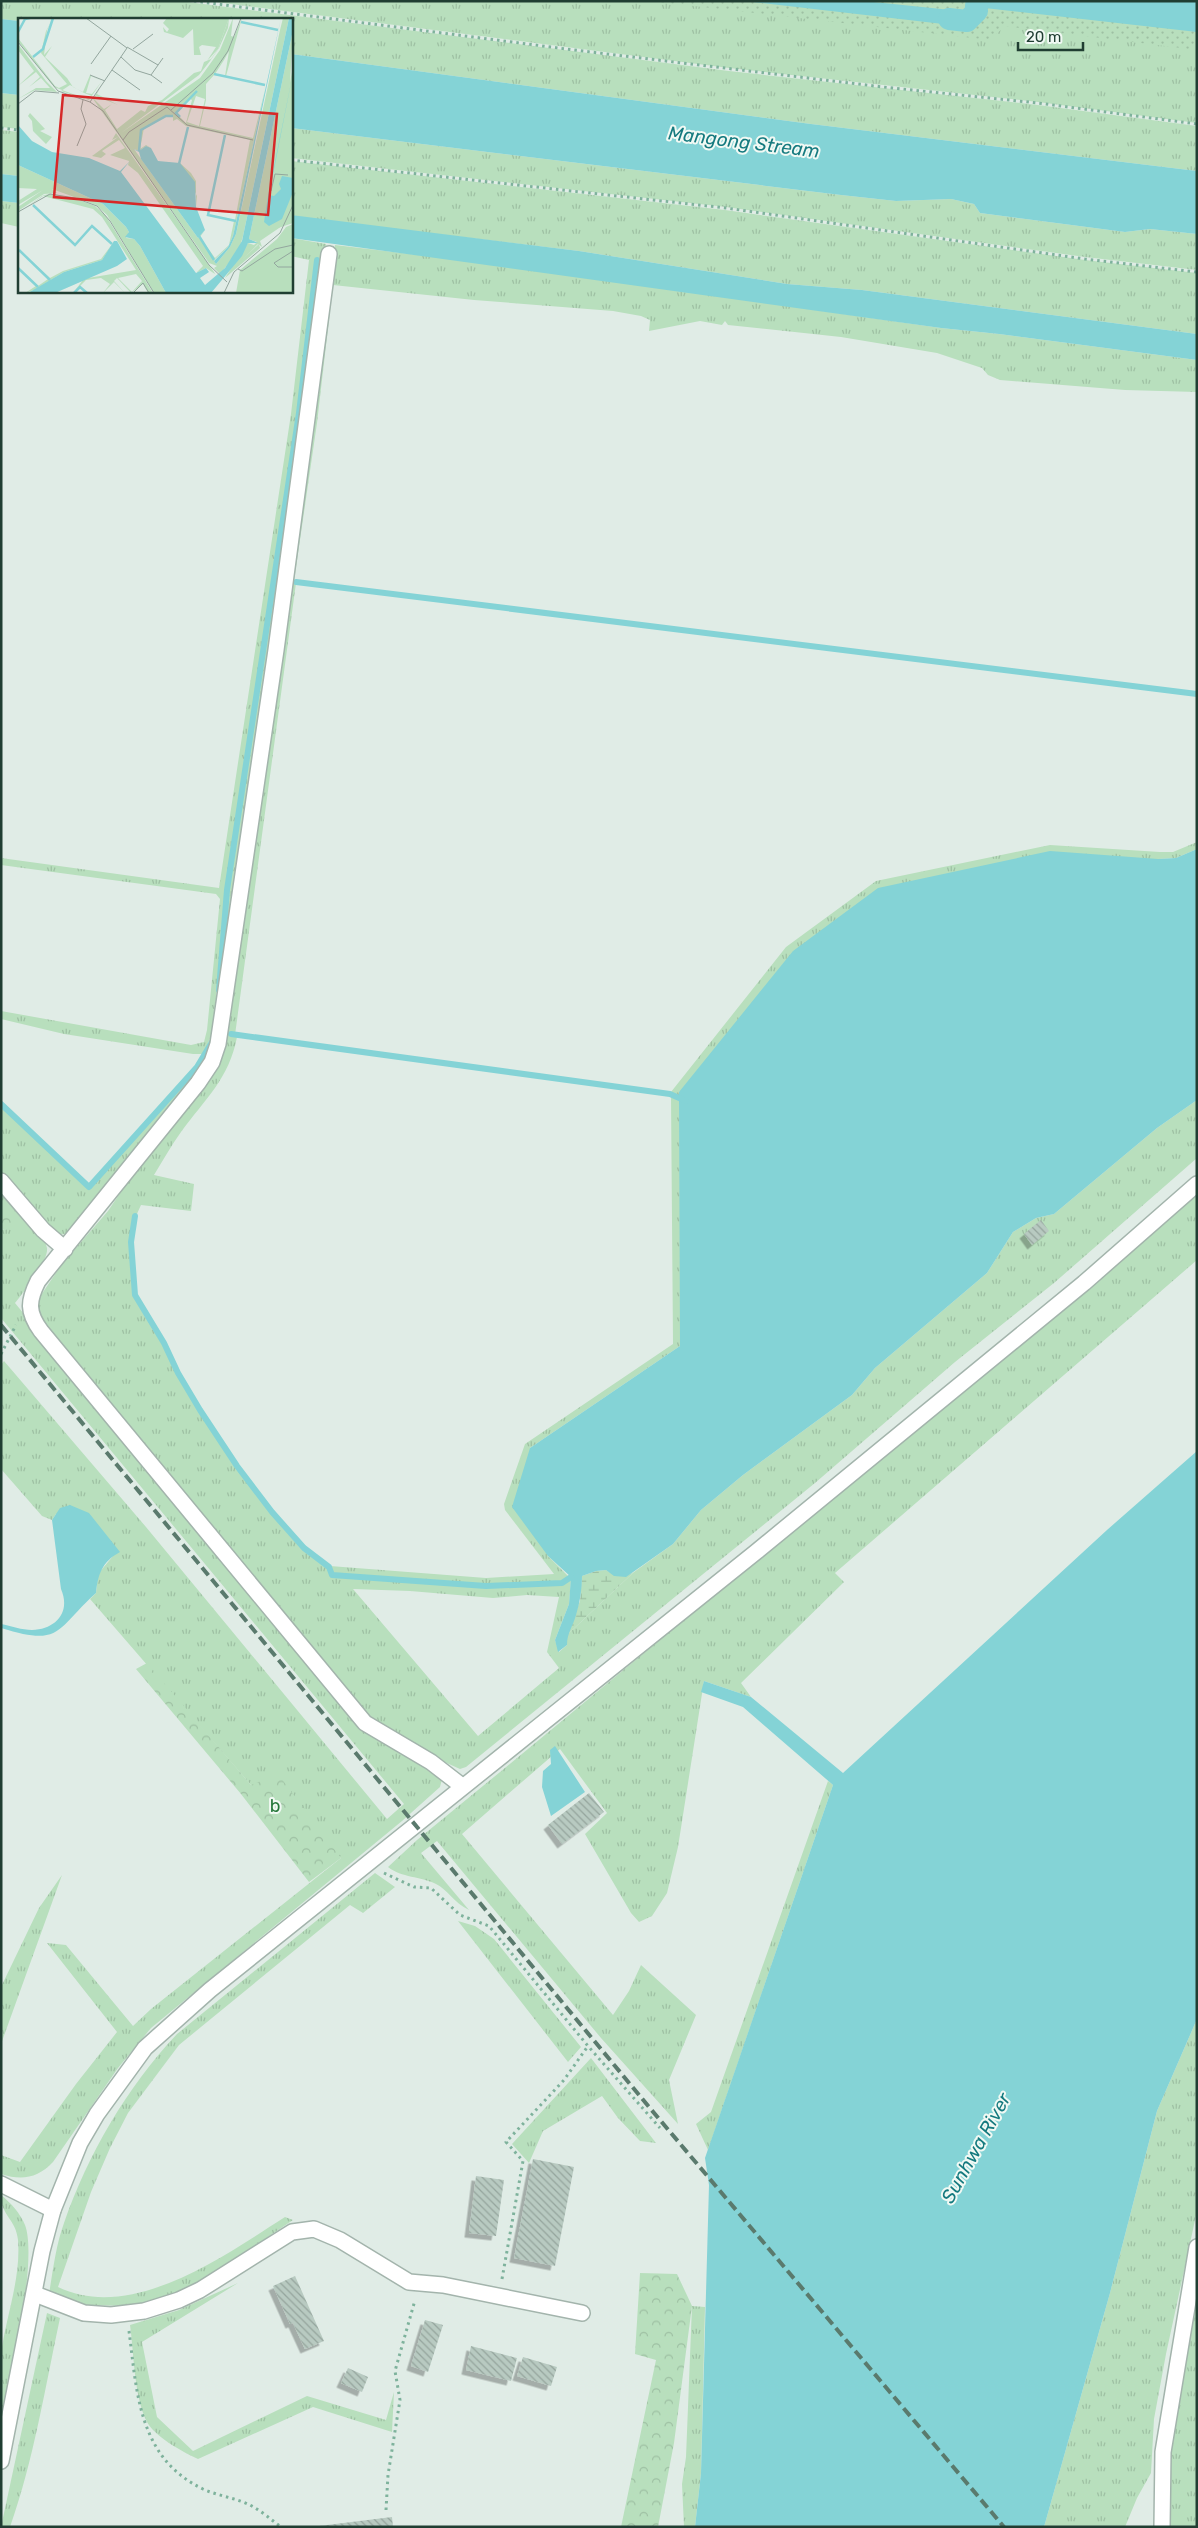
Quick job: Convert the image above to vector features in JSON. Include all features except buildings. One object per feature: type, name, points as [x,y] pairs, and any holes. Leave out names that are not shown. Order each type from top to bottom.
[{"type":"street","points":[[329,254],[275,660],[218,1044],[212,1062],[198,1082],[38,1281],[30,1297],[34,1322],[41,1331],[365,1723],[431,1762],[462,1786]]},
{"type":"street","points":[[1,1181],[43,1230],[65,1249]]},
{"type":"street","points":[[1,2461],[42,2251],[53,2210],[80,2143],[102,2106],[144,2048],[210,1990],[756,1552],[1076,1290],[1197,1184]]},
{"type":"street","points":[[1,2184],[53,2210]]},
{"type":"street","points":[[35,2294],[84,2313],[126,2314],[161,2307],[224,2277],[292,2232],[302,2229],[314,2229],[326,2233],[409,2282],[443,2285],[582,2313]]},
{"type":"street","points":[[1162,2527],[1163,2452],[1197,2247]]},
{"type":"path","points":[[194,1],[574,50],[883,87],[1038,103],[1197,124]]},
{"type":"path","points":[[1,128],[18,130]]},
{"type":"path","points":[[292,160],[726,208],[1085,259],[1197,272]]},
{"type":"path","points":[[369,1862],[388,1876],[414,1887],[430,1888],[460,1915],[489,1926],[588,2046],[660,2128]]},
{"type":"path","points":[[499,2297],[523,2160],[506,2142],[564,2080],[588,2046]]},
{"type":"path","points":[[386,2510],[388,2475],[400,2400],[395,2371],[420,2284]]},
{"type":"path","points":[[126,2314],[136,2385],[147,2432],[161,2454],[183,2475],[202,2488],[242,2502],[282,2527]]},
{"type":"green space","points":[[1,1],[180,1],[729,71],[1038,105],[1197,126],[1197,171],[811,124],[292,54],[292,18],[18,18],[18,21],[1,19]]},
{"type":"green space","points":[[208,1],[743,1],[976,24],[1197,32],[1197,123],[1038,102],[729,68]]},
{"type":"green space","points":[[650,1],[1197,1],[1197,50],[1005,26],[990,40]]},
{"type":"green space","points":[[1,93],[18,95],[18,129],[1,127]]},
{"type":"green space","points":[[292,128],[896,201],[951,199],[974,204],[980,213],[1125,232],[1150,229],[1197,234],[1197,270],[1085,257],[726,207],[292,158]]},
{"type":"green space","points":[[1,130],[18,132],[18,176],[1,174]]},
{"type":"green space","points":[[292,161],[725,210],[1085,260],[1197,273],[1197,334],[862,290],[787,284],[579,251],[292,215]]},
{"type":"green space","points":[[1,201],[18,203],[18,227],[1,223]]},
{"type":"green space","points":[[292,238],[326,244],[320,305],[212,1055],[73,1229],[65,1234],[58,1235],[1,1172],[1,1106],[90,1189],[199,1068],[213,1043],[229,890],[301,413],[319,261],[315,260],[297,412],[226,890],[213,1031],[204,1054],[193,1054],[64,1034],[1,1019],[1,1011],[191,1045],[204,1042],[207,1030],[220,899],[216,894],[1,865],[1,858],[219,888],[291,414],[309,260],[292,256]]},
{"type":"green space","points":[[335,245],[494,264],[941,328],[1197,360],[1197,392],[1125,390],[1000,380],[988,375],[982,368],[937,353],[841,337],[728,325],[725,321],[722,325],[700,321],[649,331],[650,320],[641,316],[613,311],[474,300],[333,285],[317,423],[294,581],[296,583],[235,1035],[230,1033],[230,1036],[237,1037],[233,1052],[222,1077],[177,1137],[154,1175],[194,1184],[191,1211],[141,1205],[136,1216],[133,1215],[129,1242],[133,1296],[163,1343],[177,1374],[198,1410],[236,1467],[271,1513],[303,1549],[327,1568],[331,1576],[485,1587],[562,1585],[571,1579],[569,1604],[555,1640],[559,1652],[567,1645],[567,1635],[634,1572],[673,1544],[701,1510],[743,1475],[852,1395],[875,1368],[987,1273],[1013,1232],[1036,1218],[1054,1214],[1157,1128],[1197,1100],[1197,1158],[1054,1283],[955,1362],[815,1483],[466,1767],[460,1769],[440,1760],[369,1719],[41,1325],[37,1308],[39,1298],[62,1264],[108,1211],[139,1165],[206,1078]],"holes":[[[353,1589],[410,1591],[493,1598],[527,1595],[559,1597],[547,1652],[559,1668],[478,1736]]]},
{"type":"green space","points":[[1197,842],[1197,849],[1176,858],[1158,859],[679,1092],[679,1096],[671,1092],[786,947],[876,881],[1050,845],[1173,852]]},
{"type":"green space","points":[[671,1096],[680,1099],[680,1346],[530,1448],[548,1556],[568,1576],[562,1582],[486,1584],[333,1573],[330,1566],[486,1578],[554,1574],[505,1510],[504,1504],[525,1444],[673,1344]]},
{"type":"green space","points":[[1,1187],[28,1218],[18,1227],[4,1230],[1,1228]]},
{"type":"green space","points":[[1197,1193],[1197,1260],[835,1573],[844,1582],[741,1683],[751,1697],[704,1681],[678,1847],[667,1893],[652,1916],[639,1922],[631,1913],[585,1834],[607,1813],[560,1749],[462,1834],[613,2015],[629,1991],[641,1965],[696,2015],[669,2080],[678,2124],[601,2038],[437,1841],[421,1853],[469,1910],[436,1884],[393,1871],[388,1867],[417,1840]]},
{"type":"green space","points":[[28,1218],[44,1240],[47,1253],[35,1276],[15,1303],[214,1546],[391,1741],[442,1779],[440,1787],[402,1821],[151,2028],[118,2068],[53,2162],[42,2172],[35,2175],[16,2177],[1,2174],[1,2155],[20,2162],[76,2084],[117,2032],[47,1943],[66,1945],[133,2026],[151,2009],[341,1858],[251,1785],[90,1599],[96,1593],[98,1574],[113,1556],[56,1514],[52,1520],[42,1516],[1,1469],[1,1365],[4,1361],[146,1527],[387,1819],[404,1804],[1,1318],[1,1228],[4,1230]]},
{"type":"green space","points":[[606,1570],[620,1576],[634,1572],[567,1635],[580,1601],[582,1576]]},
{"type":"green space","name":"b","points":[[147,1663],[251,1785],[278,1774],[341,1858],[309,1882],[241,1794],[136,1669]]},
{"type":"green space","points":[[828,1781],[833,1785],[708,2150],[696,2124],[711,2112]]},
{"type":"green space","points":[[375,1873],[395,1887],[363,1913],[350,1905],[179,2045],[128,2113],[110,2148],[91,2192],[58,2287],[87,2296],[116,2297],[147,2291],[177,2280],[206,2265],[285,2217],[293,2220],[207,2278],[156,2301],[136,2306],[83,2305],[49,2294],[59,2240],[74,2197],[111,2122],[142,2076],[177,2034]]},
{"type":"green space","points":[[62,1875],[1,2044],[1,1987],[39,1908]]},
{"type":"green space","points":[[458,1921],[475,1926],[494,1939],[581,2047],[568,2062]]},
{"type":"green space","points":[[1197,2019],[1197,2211],[1154,2419],[1151,2473],[1137,2498],[1125,2527],[1044,2527],[1110,2293],[1157,2111]]},
{"type":"green space","points":[[591,2058],[656,2143],[640,2141],[618,2118],[602,2096],[543,2131],[529,2163],[512,2144]]},
{"type":"green space","points":[[1,2195],[15,2208],[25,2225],[28,2241],[28,2264],[22,2320],[1,2419],[1,2354],[15,2283],[18,2240],[15,2227],[3,2208]]},
{"type":"green space","points":[[640,2273],[677,2274],[692,2306],[674,2443],[658,2527],[621,2527],[656,2360],[635,2354]]},
{"type":"green space","points":[[1197,2281],[1197,2527],[1167,2527],[1168,2457]]},
{"type":"green space","points":[[238,2283],[142,2342],[157,2417],[193,2451],[307,2396],[386,2420],[394,2392],[392,2432],[313,2407],[198,2459],[177,2448],[155,2432],[146,2420],[139,2398],[130,2325],[179,2310]]},
{"type":"green space","points":[[692,2306],[705,2307],[701,2473],[695,2527],[684,2527],[682,2484],[686,2457]]},
{"type":"green space","points":[[47,2313],[60,2318],[38,2423],[26,2476],[10,2527],[1,2527]]},
{"type":"water","points":[[744,1],[864,1],[980,13],[976,24],[969,27]]},
{"type":"water","points":[[967,1],[1197,1],[1197,32],[967,6]]},
{"type":"water","points":[[1,19],[18,21],[18,95],[1,93]]},
{"type":"water","name":"Mangong Stream","points":[[292,54],[811,124],[1197,171],[1197,234],[1150,229],[1125,232],[980,213],[974,204],[951,199],[896,201],[292,128]]},
{"type":"water","points":[[1,174],[18,176],[18,203],[1,201]]},
{"type":"water","points":[[292,215],[579,251],[787,284],[862,290],[1197,334],[1197,360],[941,328],[292,238]]},
{"type":"water","points":[[1197,849],[1197,1100],[1157,1128],[1054,1214],[1036,1218],[1013,1232],[987,1273],[875,1368],[852,1395],[743,1475],[701,1510],[673,1544],[626,1577],[614,1576],[606,1570],[582,1576],[579,1605],[567,1645],[558,1652],[555,1640],[569,1604],[571,1577],[548,1556],[512,1507],[530,1448],[680,1346],[679,1092],[793,951],[878,888],[1050,851],[1158,859],[1176,858]]},
{"type":"water","name":"Sunhwa River","points":[[1197,1451],[1197,2019],[1157,2111],[1110,2293],[1044,2527],[695,2527],[701,2473],[709,2185],[705,2158],[833,1785],[743,1707],[701,1692],[704,1681],[751,1697],[843,1773],[1107,1530]]},
{"type":"water","points":[[70,1505],[89,1513],[120,1552],[109,1560],[102,1569],[96,1593],[56,1631],[47,1635],[36,1636],[1,1628],[1,1624],[28,1630],[41,1629],[54,1623],[63,1612],[64,1597],[61,1589],[52,1520],[60,1508]]},
{"type":"water","points":[[555,1746],[585,1792],[551,1816],[542,1787],[543,1771],[551,1764],[550,1750]]},
{"type":"waterway","points":[[949,19],[967,21],[977,11],[976,6]]},
{"type":"waterway","points":[[219,990],[227,890],[299,413],[317,260]]},
{"type":"waterway","points":[[296,582],[1197,694]]},
{"type":"waterway","points":[[231,1034],[670,1094],[686,1101]]},
{"type":"waterway","points":[[1,1104],[89,1187],[197,1067],[212,1042]]},
{"type":"waterway","points":[[135,1216],[131,1242],[135,1295],[164,1343],[178,1373],[200,1410],[237,1466],[272,1512],[304,1548],[329,1567],[332,1575],[486,1586],[562,1583],[571,1577]]},
{"type":"railway","points":[[1,1325],[649,2107],[1004,2527]]}]
